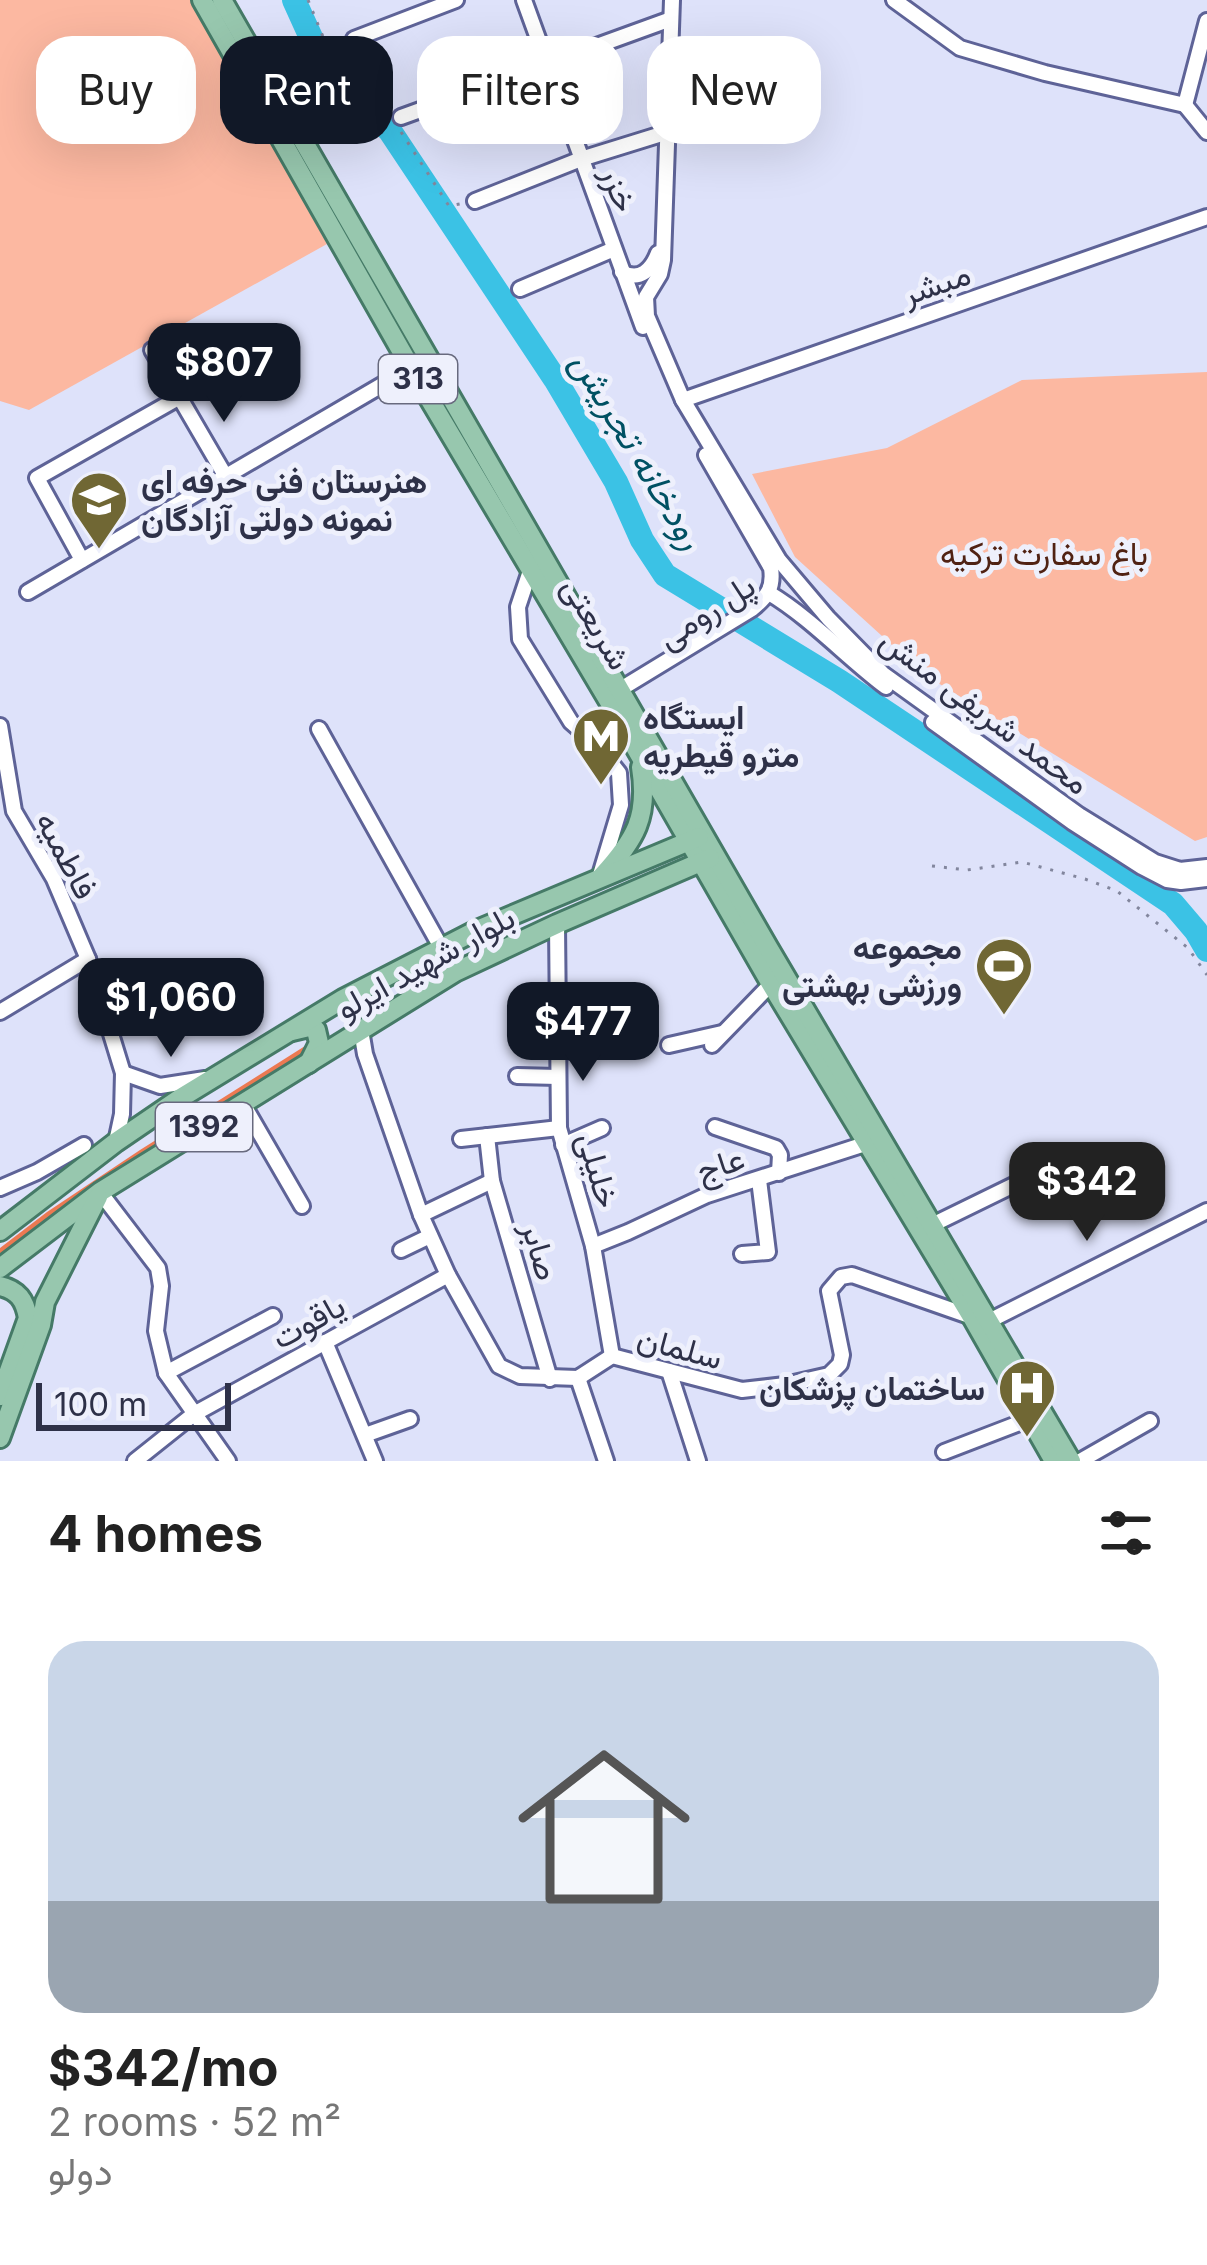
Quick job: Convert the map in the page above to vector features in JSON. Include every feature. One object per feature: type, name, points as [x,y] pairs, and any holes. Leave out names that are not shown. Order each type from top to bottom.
[{"type":"main road","name":"شریعتی","points":[[202,0],[639,756],[696,838]]},
{"type":"main road","name":"شریعتی","points":[[222,0],[621,693],[771,984],[1071,1461]]},
{"type":"main road","points":[[598,880],[622,854],[641,820],[644,786],[639,756]]},
{"type":"main road","name":"بلوار شهید ایرلو","points":[[0,1231],[116,1142],[343,999],[538,903],[696,838]]},
{"type":"main road","name":"شریعتی","points":[[708,860],[932,1226],[1054,1461]]},
{"type":"main road","name":"بلوار شهید ایرلو","points":[[0,1268],[100,1192],[455,972],[708,860]]},
{"type":"main road","points":[[288,1033],[300,1028],[316,1030],[319,1043],[309,1063]]},
{"type":"main road","points":[[0,1438],[45,1302],[100,1192]]},
{"type":"main road","points":[[0,1286],[20,1296],[28,1318],[0,1396]]},
{"type":"street","points":[[363,36],[456,0]]},
{"type":"street","name":"خزر","points":[[524,0],[538,36]]},
{"type":"street","name":"محمد شریفی منش","points":[[671,36],[672,0]]},
{"type":"street","points":[[894,0],[960,48],[1185,105],[1207,132]]},
{"type":"street","points":[[623,36],[671,19]]},
{"type":"street","points":[[1185,105],[1207,21]]},
{"type":"street","points":[[396,120],[417,112]]},
{"type":"street","points":[[476,201],[647,139]]},
{"type":"street","name":"خزر","points":[[575,144],[643,328]]},
{"type":"street","name":"محمد شریفی منش","points":[[668,144],[663,260],[646,297],[646,316],[682,400],[775,564]]},
{"type":"street","name":"مبشر","points":[[682,400],[1207,217]]},
{"type":"street","points":[[622,272],[629,277],[647,271],[658,256],[664,230]]},
{"type":"street","points":[[520,289],[614,249]]},
{"type":"street","name":"محمد شریفی منش","points":[[643,328],[675,403],[775,564],[883,674],[1079,815],[1155,862],[1180,870],[1207,867]]},
{"type":"street","points":[[152,350],[226,477]]},
{"type":"street","points":[[28,592],[411,368]]},
{"type":"street","points":[[82,560],[37,478],[180,398]]},
{"type":"street","name":"پل رومی","points":[[621,693],[754,613],[783,582],[775,564]]},
{"type":"street","points":[[530,571],[518,608],[520,639],[571,722],[619,772],[621,805],[598,880]]},
{"type":"street","name":"محمد شریفی منش","points":[[774,596],[950,735],[1124,856],[1167,880],[1207,878]]},
{"type":"street","name":"فاطمیه","points":[[0,726],[14,811],[54,880],[88,959],[123,1073]]},
{"type":"street","points":[[319,729],[442,949]]},
{"type":"street","points":[[0,822],[14,811]]},
{"type":"street","name":"خلیلی","points":[[557,924],[561,1137],[593,1246],[612,1357]]},
{"type":"street","points":[[0,1012],[88,959]]},
{"type":"street","points":[[669,1046],[717,1039],[771,984]]},
{"type":"street","points":[[538,1005],[591,1004]]},
{"type":"street","name":"سلمان","points":[[361,1030],[365,1054],[430,1236],[491,1356],[520,1376],[578,1378],[612,1357],[742,1390],[829,1375],[842,1355],[830,1291],[842,1277],[852,1275],[980,1319]]},
{"type":"street","points":[[557,1051],[593,1050]]},
{"type":"street","points":[[116,1142],[123,1073],[160,1086],[216,1077]]},
{"type":"street","points":[[518,1076],[558,1077]]},
{"type":"street","points":[[243,1104],[302,1206]]},
{"type":"street","points":[[461,1138],[561,1137],[602,1127]]},
{"type":"street","points":[[715,1127],[776,1148],[779,1173]]},
{"type":"street","name":"صابر","points":[[488,1136],[492,1180],[550,1379]]},
{"type":"street","name":"عاج","points":[[593,1246],[707,1195],[868,1143]]},
{"type":"street","points":[[0,1188],[85,1145]]},
{"type":"street","points":[[932,1226],[1071,1157]]},
{"type":"street","points":[[421,1215],[492,1180]]},
{"type":"street","points":[[742,1254],[768,1252],[759,1180]]},
{"type":"street","points":[[100,1192],[162,1276],[156,1331],[166,1373],[228,1461]]},
{"type":"street","points":[[980,1319],[1207,1211]]},
{"type":"street","points":[[400,1250],[430,1236]]},
{"type":"street","name":"یاقوت","points":[[135,1461],[194,1414],[448,1275]]},
{"type":"street","points":[[166,1373],[273,1316]]},
{"type":"street","points":[[325,1342],[375,1461]]},
{"type":"street","points":[[669,1370],[698,1461]]},
{"type":"street","points":[[578,1378],[606,1461]]},
{"type":"street","points":[[364,1436],[410,1418]]},
{"type":"street","points":[[944,1452],[1030,1419]]},
{"type":"street","points":[[1080,1461],[1150,1421]]},
{"type":"path","points":[[308,0],[340,67],[396,120],[449,206]]},
{"type":"path","points":[[932,866],[967,870],[1022,862],[1117,891],[1188,948],[1207,975]]},
{"type":"green space","points":[[0,0],[192,0],[220,51],[220,144],[272,144],[327,244],[29,410],[0,401]]},
{"type":"green space","name":"باغ سفارت ترکیه","points":[[1207,372],[1207,837],[1195,841],[925,675],[795,557],[752,474],[887,448],[1022,380]]},
{"type":"shaded area","points":[[305,1046],[312,1051],[65,1207],[0,1256],[0,1248],[47,1212]]},
{"type":"waterway","name":"رودخانه تجریش","points":[[294,0],[323,64],[390,131],[555,379],[665,575],[839,681],[1173,904],[1207,950]]},
{"type":"place","name":"هنرستان فنی حرفه ای نمونه دولتی آزادگان","points":[[99,551]]},
{"type":"place","name":"ایستگاه مترو قیطریه","points":[[601,787]]},
{"type":"place","name":"مجموعه ورزشی بهشتی","points":[[1004,1017]]},
{"type":"place","name":"ساختمان پزشکان","points":[[1027,1439]]}]
